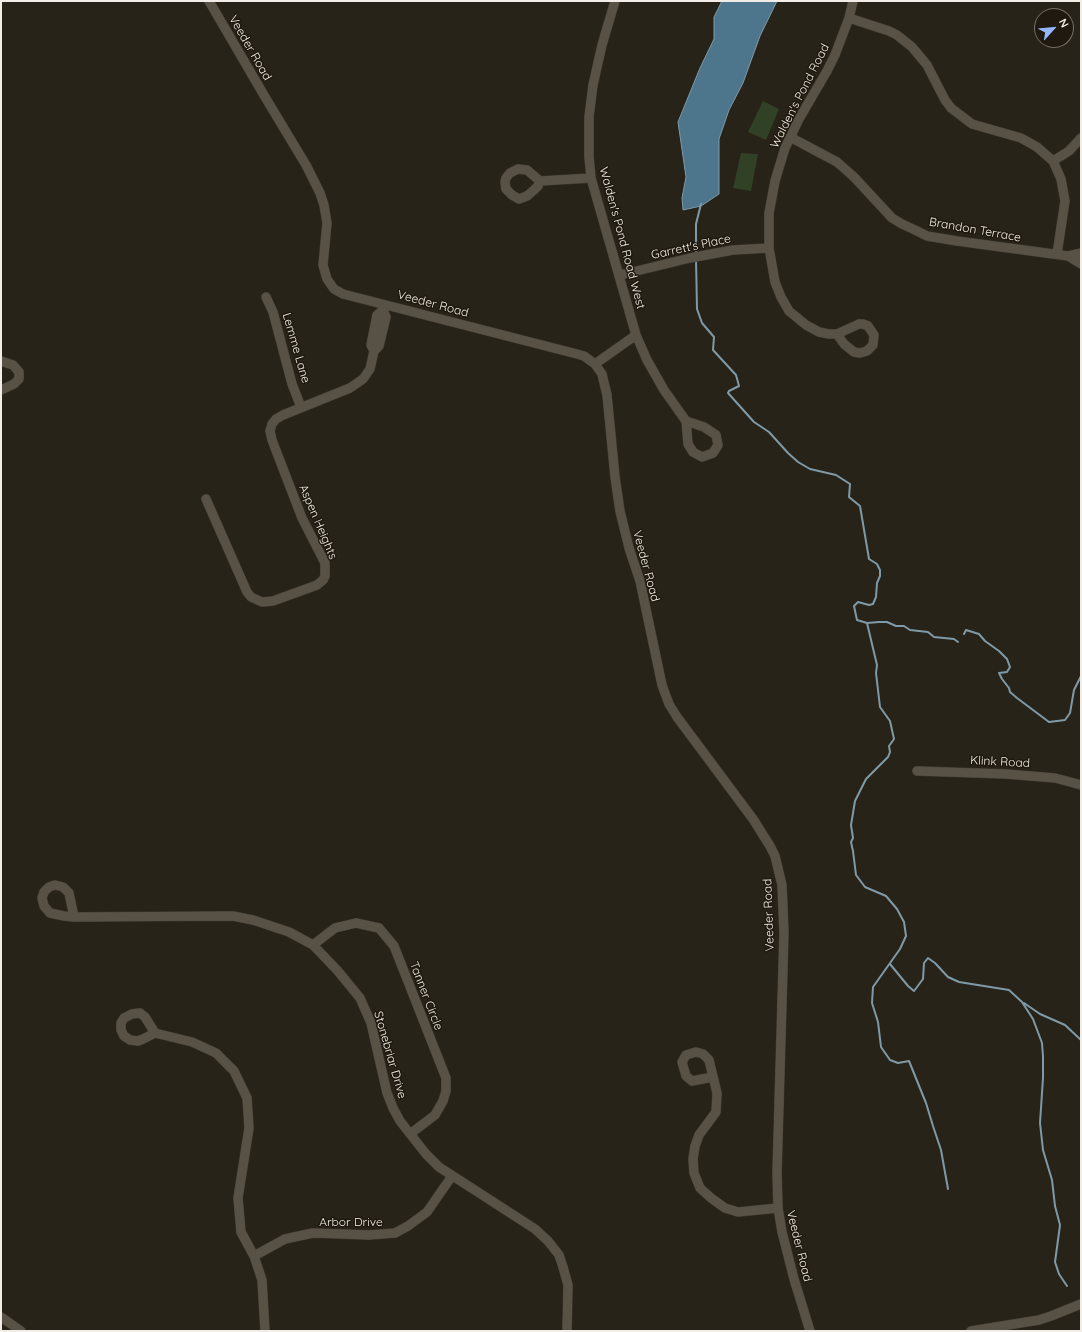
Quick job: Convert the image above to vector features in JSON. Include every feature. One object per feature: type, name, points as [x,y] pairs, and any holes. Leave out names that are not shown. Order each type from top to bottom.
[{"type":"street","name":"Veeder Road","points":[[209,1],[306,165],[320,193],[327,223],[323,266],[327,279],[334,289],[343,294],[383,307],[584,356],[596,364],[602,374],[607,395],[615,477],[625,534],[640,581],[662,685],[669,704],[677,717],[753,819],[770,846],[776,861],[782,885],[784,933],[777,1173],[778,1208],[782,1232],[792,1272],[810,1331]]},
{"type":"street","name":"Walden's Pond Road West","points":[[615,1],[602,45],[593,85],[590,117],[589,157],[591,178],[636,335],[647,360],[664,390],[686,421]]},
{"type":"street","name":"Walden's Pond Road","points":[[837,334],[820,332],[806,325],[789,311],[781,297],[775,282],[769,248],[769,213],[771,196],[779,166],[790,137],[827,71],[840,44],[853,1]]},
{"type":"street","points":[[849,18],[889,31],[902,38],[912,47],[926,65],[944,100],[950,108],[972,124],[1021,138],[1037,147],[1053,161],[1061,178],[1065,201],[1057,254]]},
{"type":"street","name":"Brandon Terrace","points":[[790,137],[837,162],[854,177],[892,218],[927,236],[1057,254],[1068,256],[1081,264]]},
{"type":"street","points":[[1053,161],[1069,151],[1081,138]]},
{"type":"street","points":[[540,181],[591,178]]},
{"type":"street","name":"Garrett's Place","points":[[620,276],[690,258],[733,250],[769,248]]},
{"type":"street","name":"Brandon Terrace","points":[[1068,256],[1081,253]]},
{"type":"street","name":"Lemme Lane","points":[[266,297],[273,312],[292,384],[302,407]]},
{"type":"street","name":"Aspen Heights","points":[[206,499],[247,592],[251,597],[262,602],[273,601],[317,585],[323,580],[325,576],[325,563],[302,518],[272,440],[270,430],[276,419],[350,388],[363,379],[370,369],[374,352],[379,346],[386,318],[383,307]]},
{"type":"street","points":[[596,364],[636,335]]},
{"type":"street","points":[[1,361],[14,366],[19,372],[19,379],[14,384],[1,390]]},
{"type":"street","name":"Klink Road","points":[[917,771],[1020,775],[1055,778],[1081,785]]},
{"type":"street","name":"Stonebriar Drive","points":[[74,917],[233,916],[253,920],[289,932],[313,945],[337,970],[360,998],[371,1023],[388,1093],[400,1122],[426,1154],[439,1167],[535,1229],[548,1241],[559,1255],[564,1267],[568,1285],[567,1331]]},
{"type":"street","name":"Tanner Circle","points":[[313,945],[335,928],[356,923],[379,928],[394,946],[446,1078],[446,1091],[443,1101],[435,1114],[410,1134]]},
{"type":"street","points":[[155,1032],[192,1042],[216,1053],[234,1071],[247,1098],[249,1128],[238,1198],[241,1232],[254,1256],[262,1280],[265,1331]]},
{"type":"street","points":[[713,1077],[717,1093],[716,1112],[699,1135],[695,1146],[693,1159],[694,1173],[700,1188],[710,1198],[725,1208],[738,1212],[778,1208]]},
{"type":"street","name":"Arbor Drive","points":[[254,1256],[285,1239],[314,1233],[369,1235],[395,1234],[427,1212],[452,1176]]},
{"type":"street","points":[[971,1331],[1038,1320],[1081,1304]]},
{"type":"street","points":[[1,1317],[21,1331]]},
{"type":"green space","points":[[763,101],[779,109],[766,140],[748,132]]},
{"type":"green space","points":[[741,153],[758,154],[751,191],[733,188]]},
{"type":"water","points":[[722,1],[777,1],[760,36],[743,83],[729,110],[719,139],[719,194],[701,206],[683,210],[682,198],[686,177],[678,122],[700,68],[714,39],[714,17]]},
{"type":"waterway","points":[[696,255],[696,224],[701,204]]},
{"type":"waterway","points":[[696,259],[697,309],[702,323],[714,337],[713,350],[736,375],[739,386],[728,393],[754,422],[769,432],[798,462],[810,469],[836,475],[850,484],[849,497],[860,506],[869,559],[877,564],[880,570],[880,576],[877,583],[876,597],[873,604],[869,605],[858,602],[854,606],[857,620],[867,623],[887,622],[896,626],[904,626],[910,630],[928,632],[934,637],[954,639],[958,642]]},
{"type":"waterway","points":[[867,623],[877,665],[876,673],[880,707],[890,721],[894,739],[889,746],[890,752],[888,757],[866,779],[855,801],[851,825],[853,838],[851,842],[856,875],[865,887],[886,896],[897,909],[904,922],[906,936],[900,949],[873,987],[872,1003],[878,1022],[881,1047],[890,1060],[898,1063],[909,1061],[926,1103],[941,1150],[948,1189]]},
{"type":"waterway","points":[[964,634],[966,630],[979,634],[985,641],[1007,659],[1010,667],[1007,672],[999,673],[1010,692],[1049,722],[1065,720],[1070,713],[1074,690],[1081,676]]},
{"type":"waterway","points":[[890,964],[914,991],[923,979],[924,963],[928,958],[948,977],[959,982],[1009,990],[1022,1002],[1033,1019],[1042,1043],[1043,1056],[1040,1123],[1043,1150],[1052,1180],[1055,1206],[1060,1225],[1055,1262],[1059,1274],[1067,1286]]},
{"type":"waterway","points":[[1024,1003],[1040,1014],[1065,1025],[1081,1040]]}]
